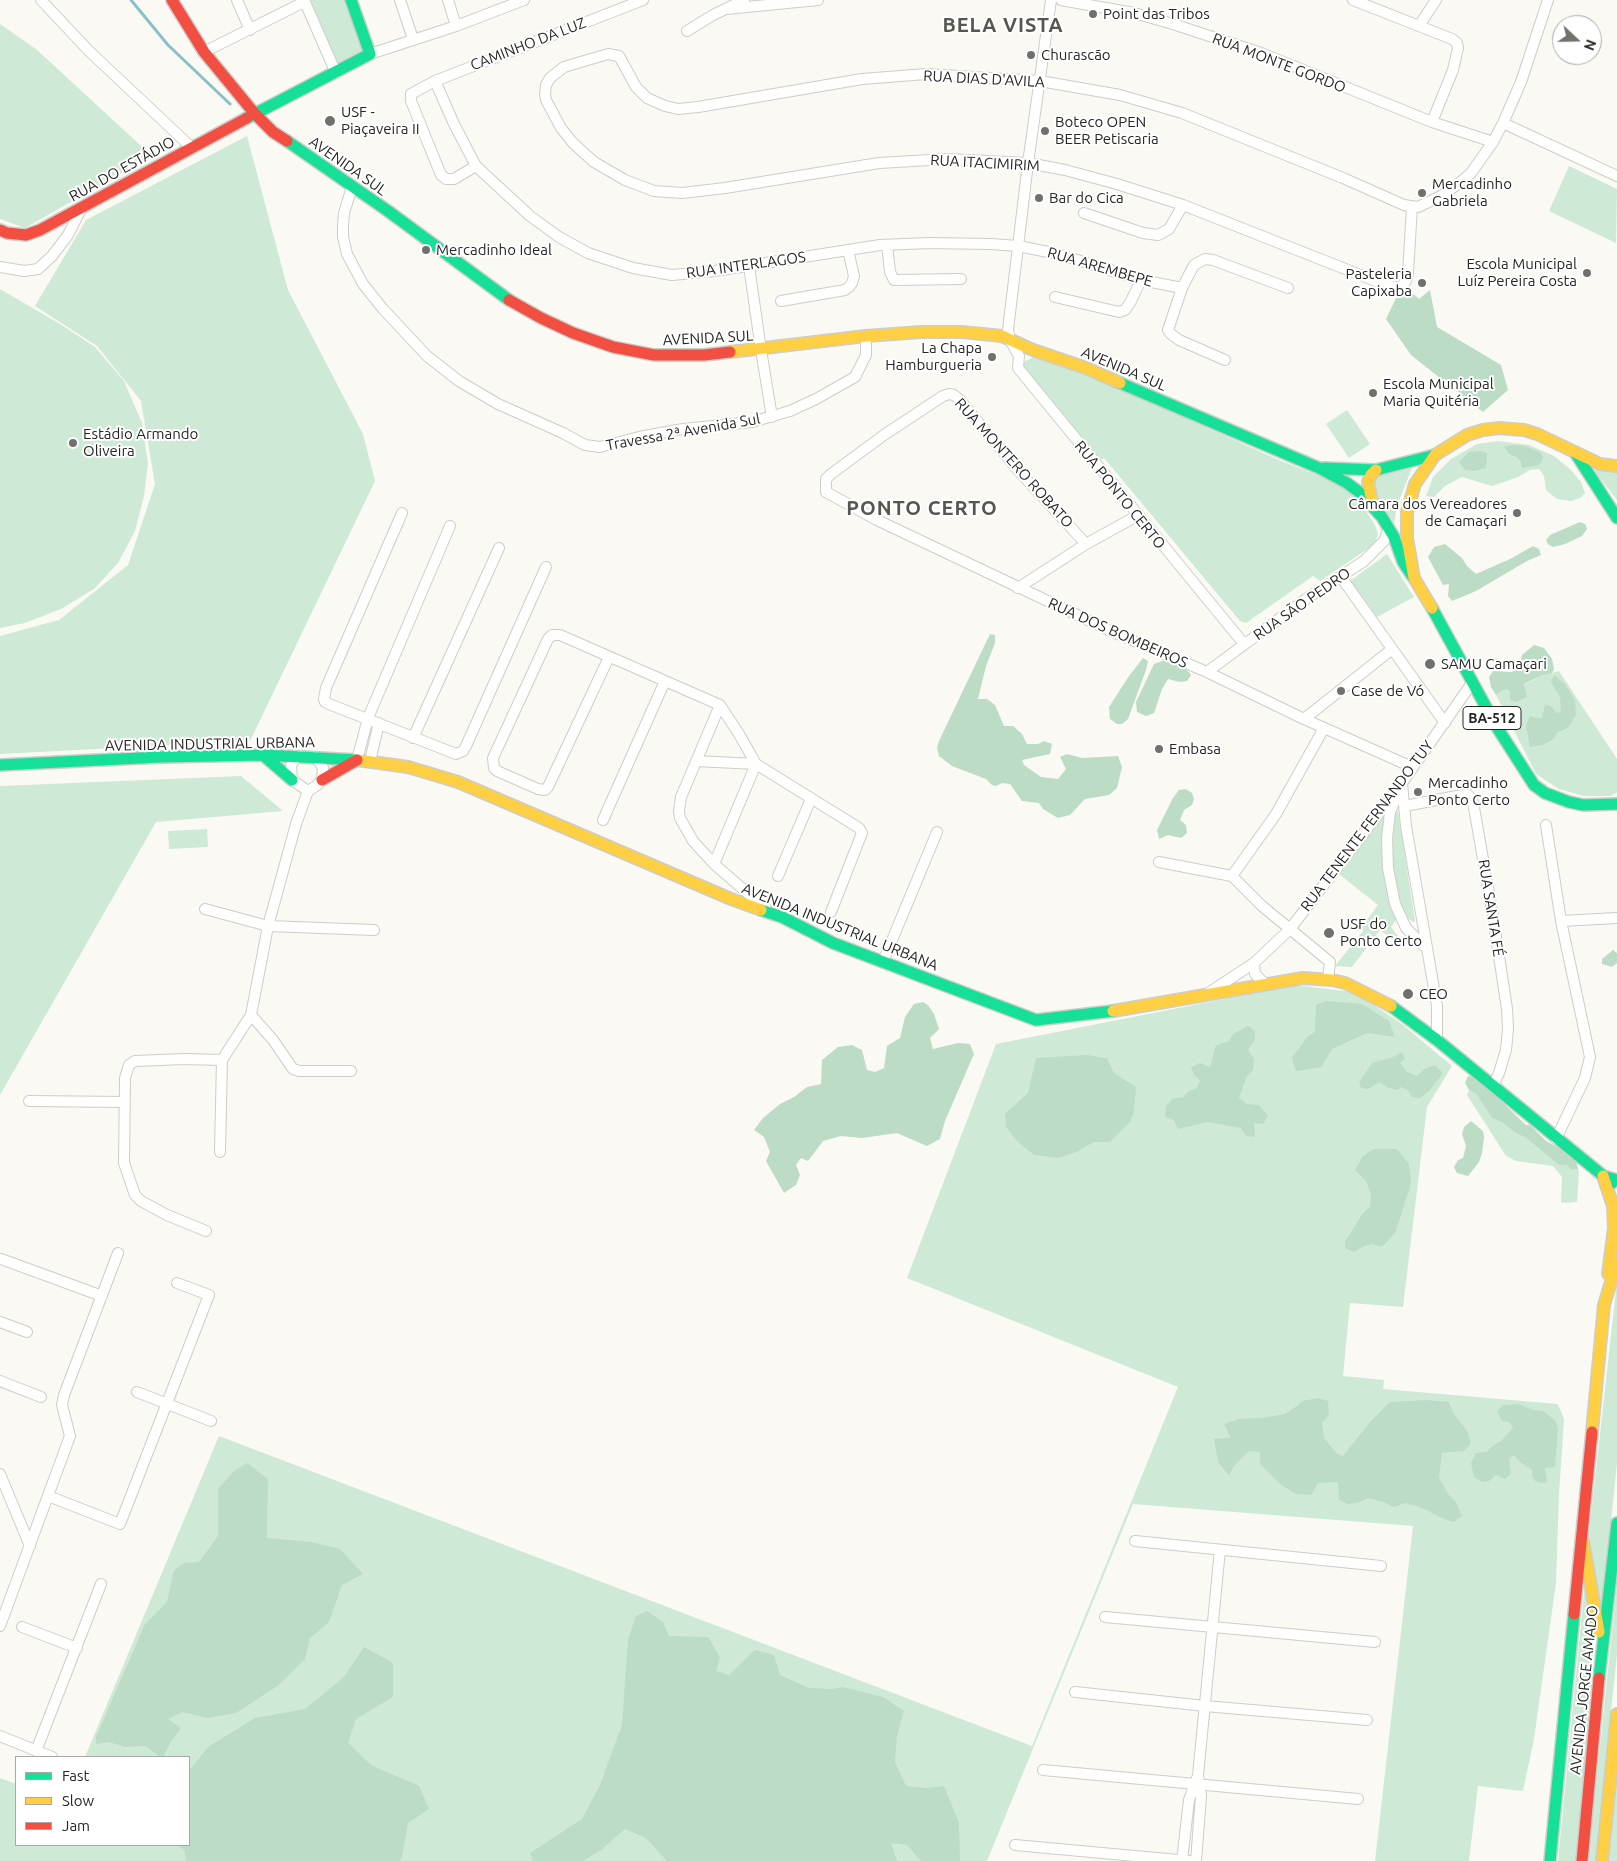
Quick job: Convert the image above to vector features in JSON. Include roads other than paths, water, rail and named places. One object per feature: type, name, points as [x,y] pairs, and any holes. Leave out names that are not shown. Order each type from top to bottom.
[{"type":"street","points":[[41,0],[89,51],[192,148]]},
{"type":"street","name":"AVENIDA SUL","points":[[172,0],[204,52],[254,114],[273,132],[437,246],[509,300],[573,333],[614,347],[654,355],[698,356],[866,336],[920,332],[991,334],[1086,368],[1319,468],[1347,483],[1359,492],[1382,517],[1389,528],[1403,562],[1414,578]]},
{"type":"street","points":[[236,0],[250,30]]},
{"type":"street","points":[[351,0],[370,54],[456,26],[501,4],[524,0]]},
{"type":"street","points":[[400,0],[413,40]]},
{"type":"street","points":[[448,0],[456,26]]},
{"type":"street","name":"CAMINHO DA LUZ","points":[[476,166],[454,179],[446,179],[441,175],[411,102],[414,91],[435,81],[643,0]]},
{"type":"street","points":[[687,31],[707,18],[744,0]]},
{"type":"street","points":[[726,10],[818,0]]},
{"type":"street","name":"RUA PONTO CERTO","points":[[1051,0],[1028,163],[1008,330],[1010,340],[1019,356],[1018,368],[1137,516],[1244,644]]},
{"type":"street","name":"RUA MONTE GORDO","points":[[1061,0],[1134,13],[1252,50],[1432,122],[1493,142]]},
{"type":"street","points":[[1353,0],[1452,39],[1457,43],[1456,60],[1432,122]]},
{"type":"street","points":[[1418,26],[1436,0]]},
{"type":"street","points":[[1412,207],[1427,204],[1458,184],[1470,173],[1493,142],[1521,82],[1548,0]]},
{"type":"street","points":[[204,52],[304,1],[336,72]]},
{"type":"street","name":"RUA DO ESTÁDIO","points":[[0,230],[7,233],[26,235],[40,230],[276,102],[370,54]]},
{"type":"street","name":"RUA DIAS D'AVILA","points":[[564,67],[604,54],[617,55],[636,87],[647,98],[665,106],[678,109],[862,79],[926,74],[1040,81],[1120,96],[1182,113],[1412,207]]},
{"type":"street","name":"RUA ITACIMIRIM","points":[[564,67],[550,78],[546,85],[545,94],[546,100],[561,128],[573,143],[594,162],[625,180],[654,191],[682,193],[725,188],[879,163],[947,159],[1028,163],[1117,184],[1182,205],[1386,285],[1400,288],[1406,281],[1408,273],[1412,207]]},
{"type":"street","name":"RUA INTERLAGOS","points":[[435,81],[454,124],[476,166],[530,216],[559,237],[588,253],[634,268],[672,275],[715,271],[888,245],[930,243],[1018,246]]},
{"type":"street","points":[[1503,123],[1617,176]]},
{"type":"street","name":"Travessa 2ª Avenida Sul","points":[[352,187],[344,213],[343,237],[351,262],[363,284],[383,309],[440,368],[498,404],[585,445],[600,447],[639,436],[683,429],[752,422],[790,411],[856,377],[866,356],[866,336]]},
{"type":"street","points":[[1084,213],[1143,233],[1158,235],[1169,229],[1182,205]]},
{"type":"street","points":[[0,267],[24,271],[38,269],[52,256],[81,209]]},
{"type":"street","points":[[888,245],[890,272],[894,280],[961,279]]},
{"type":"street","name":"RUA AREMBEPE","points":[[1018,246],[1058,254],[1141,280],[1182,288]]},
{"type":"street","points":[[781,301],[845,290],[849,287],[854,276],[848,250]]},
{"type":"street","points":[[1225,360],[1171,334],[1168,330],[1182,288],[1194,265],[1205,258],[1288,288]]},
{"type":"street","points":[[749,266],[772,417]]},
{"type":"street","points":[[1055,297],[1119,312],[1125,310],[1130,303],[1141,280]]},
{"type":"street","name":"RUA MONTERO ROBATO","points":[[826,492],[826,479],[831,474],[884,435],[943,396],[949,394],[954,395],[960,400],[1017,469],[1086,544]]},
{"type":"street","name":"BA-512","points":[[1615,803],[1583,805],[1569,802],[1545,793],[1534,785],[1498,729],[1414,578],[1407,538],[1407,512],[1415,484],[1435,455],[1467,435],[1483,430],[1499,428],[1524,430],[1537,434],[1600,464],[1617,466]]},
{"type":"street","points":[[1576,454],[1614,506],[1617,518]]},
{"type":"street","name":"AVENIDA SUL","points":[[1319,468],[1376,470],[1435,455]]},
{"type":"street","points":[[1373,507],[1368,482],[1376,470]]},
{"type":"street","name":"RUA DOS BOMBEIROS","points":[[826,492],[877,520],[1018,588],[1113,632],[1207,672],[1304,719],[1412,767]]},
{"type":"street","points":[[402,513],[324,695],[326,702],[329,704],[368,718],[413,738],[456,754],[463,751],[546,567]]},
{"type":"street","points":[[1018,588],[1086,544],[1137,516]]},
{"type":"street","points":[[220,1152],[222,1060],[251,1014],[268,926],[296,824],[308,791],[322,780],[357,760],[368,718],[450,526]]},
{"type":"street","name":"RUA SÃO PEDRO","points":[[1207,672],[1306,599],[1341,577],[1377,550],[1384,541],[1389,528]]},
{"type":"street","points":[[413,738],[500,548]]},
{"type":"street","points":[[1341,577],[1391,650],[1445,723]]},
{"type":"street","points":[[609,657],[548,787],[544,790],[538,789],[494,768],[493,758],[548,639],[552,634],[560,634],[720,705],[756,764],[811,800],[859,828],[862,833],[831,912]]},
{"type":"street","points":[[1304,719],[1391,650]]},
{"type":"street","points":[[603,820],[665,681]]},
{"type":"street","name":"RUA TENENTE FERNANDO TUY","points":[[1203,996],[1254,964],[1290,929],[1402,783],[1472,683]]},
{"type":"street","points":[[720,705],[681,797],[680,818],[693,841],[714,864],[771,914]]},
{"type":"street","points":[[370,761],[380,724]]},
{"type":"street","points":[[1232,876],[1276,814],[1324,728]]},
{"type":"street","points":[[263,755],[308,791]]},
{"type":"street","name":"AVENIDA INDUSTRIAL URBANA","points":[[0,765],[160,757],[263,755],[370,761],[408,767],[458,782],[771,914],[833,943],[1036,1020],[1102,1013],[1303,978],[1345,983],[1391,1006],[1436,1040],[1617,1187]]},
{"type":"street","points":[[292,780],[291,766],[294,760],[300,756]]},
{"type":"street","points":[[316,757],[323,768],[322,780]]},
{"type":"street","points":[[696,761],[756,764]]},
{"type":"street","points":[[714,864],[756,764]]},
{"type":"street","points":[[1402,783],[1406,826],[1437,1006],[1436,1040]]},
{"type":"street","points":[[1402,783],[1390,812],[1387,839],[1388,868],[1395,904],[1406,928],[1427,949]]},
{"type":"street","name":"RUA SANTA FÉ","points":[[1405,806],[1462,795],[1468,795],[1473,802],[1507,1009],[1506,1050],[1499,1074],[1493,1086]]},
{"type":"street","points":[[778,876],[811,800]]},
{"type":"street","points":[[1546,825],[1562,921],[1590,1057],[1585,1078],[1556,1139]]},
{"type":"street","points":[[883,962],[937,832]]},
{"type":"street","points":[[1159,862],[1232,876],[1262,906],[1330,962],[1328,980]]},
{"type":"street","points":[[738,901],[742,894],[740,886]]},
{"type":"street","points":[[205,909],[268,926],[374,930]]},
{"type":"street","points":[[1562,921],[1617,918]]},
{"type":"street","points":[[1254,964],[1255,974],[1265,984]]},
{"type":"street","points":[[251,1014],[274,1040],[293,1069],[299,1072],[351,1071]]},
{"type":"street","points":[[206,1231],[167,1216],[134,1195],[124,1163],[126,1071],[129,1065],[135,1061],[222,1060]]},
{"type":"street","points":[[29,1101],[124,1102]]},
{"type":"street","points":[[1603,1176],[1617,1180]]},
{"type":"street","points":[[1550,1861],[1604,1305],[1614,1228],[1613,1206],[1603,1176]]},
{"type":"street","points":[[0,1626],[70,1436],[62,1405],[64,1395],[118,1253]]},
{"type":"street","points":[[1,1259],[102,1296]]},
{"type":"street","points":[[1604,1305],[1617,1262]]},
{"type":"street","points":[[48,1496],[120,1524],[209,1295],[177,1283]]},
{"type":"street","points":[[0,1322],[27,1332]]},
{"type":"street","points":[[0,1381],[41,1397]]},
{"type":"street","points":[[137,1392],[211,1422]]},
{"type":"street","points":[[0,1474],[30,1546]]},
{"type":"street","name":"AVENIDA JORGE AMADO","points":[[1582,1861],[1602,1650],[1617,1523]]},
{"type":"street","points":[[1582,1535],[1602,1650]]},
{"type":"street","points":[[1135,1541],[1381,1566]]},
{"type":"street","points":[[1196,1861],[1201,1796],[1198,1781],[1220,1550]]},
{"type":"street","points":[[36,1751],[100,1584]]},
{"type":"street","points":[[1105,1617],[1375,1642]]},
{"type":"street","points":[[22,1627],[77,1648]]},
{"type":"street","points":[[1075,1692],[1205,1706],[1367,1720]]},
{"type":"street","points":[[1602,1861],[1617,1714]]},
{"type":"street","points":[[0,1736],[49,1756]]},
{"type":"street","points":[[1043,1770],[1198,1781],[1358,1799]]},
{"type":"street","points":[[1015,1845],[1184,1861],[1189,1800],[1198,1781]]},
{"type":"street","points":[[1608,1803],[1617,1781]]},
{"type":"waterway","points":[[131,0],[168,45],[230,104]]},
{"type":"place","name":"Point das Tribos","points":[[1093,14]]},
{"type":"place","name":"Churascão","points":[[1031,55]]},
{"type":"place","name":"USF - Piaçaveira II","points":[[330,121]]},
{"type":"place","name":"Boteco OPEN BEER Petiscaria","points":[[1045,131]]},
{"type":"place","name":"Mercadinho Gabriela","points":[[1422,193]]},
{"type":"place","name":"Bar do Cica","points":[[1039,198]]},
{"type":"place","name":"Mercadinho Ideal","points":[[426,250]]},
{"type":"place","name":"Escola Municipal Luíz Pereira Costa","points":[[1587,273]]},
{"type":"place","name":"Pasteleria Capixaba","points":[[1422,283]]},
{"type":"place","name":"La Chapa Hamburgueria","points":[[992,357]]},
{"type":"place","name":"Escola Municipal Maria Quitéria","points":[[1373,393]]},
{"type":"place","name":"Estádio Armando Oliveira","points":[[73,443]]},
{"type":"place","name":"Câmara dos Vereadores de Camaçari","points":[[1517,513]]},
{"type":"place","name":"SAMU Camaçari","points":[[1430,664]]},
{"type":"place","name":"Case de Vó","points":[[1341,691]]},
{"type":"place","name":"Embasa","points":[[1159,749]]},
{"type":"place","name":"Mercadinho Ponto Certo","points":[[1418,792]]},
{"type":"place","name":"USF do Ponto Certo","points":[[1329,933]]},
{"type":"place","name":"CEO","points":[[1408,994]]},
{"type":"district","name":"BELA VISTA","points":[[1003,25]]},
{"type":"district","name":"PONTO CERTO","points":[[922,508]]}]
